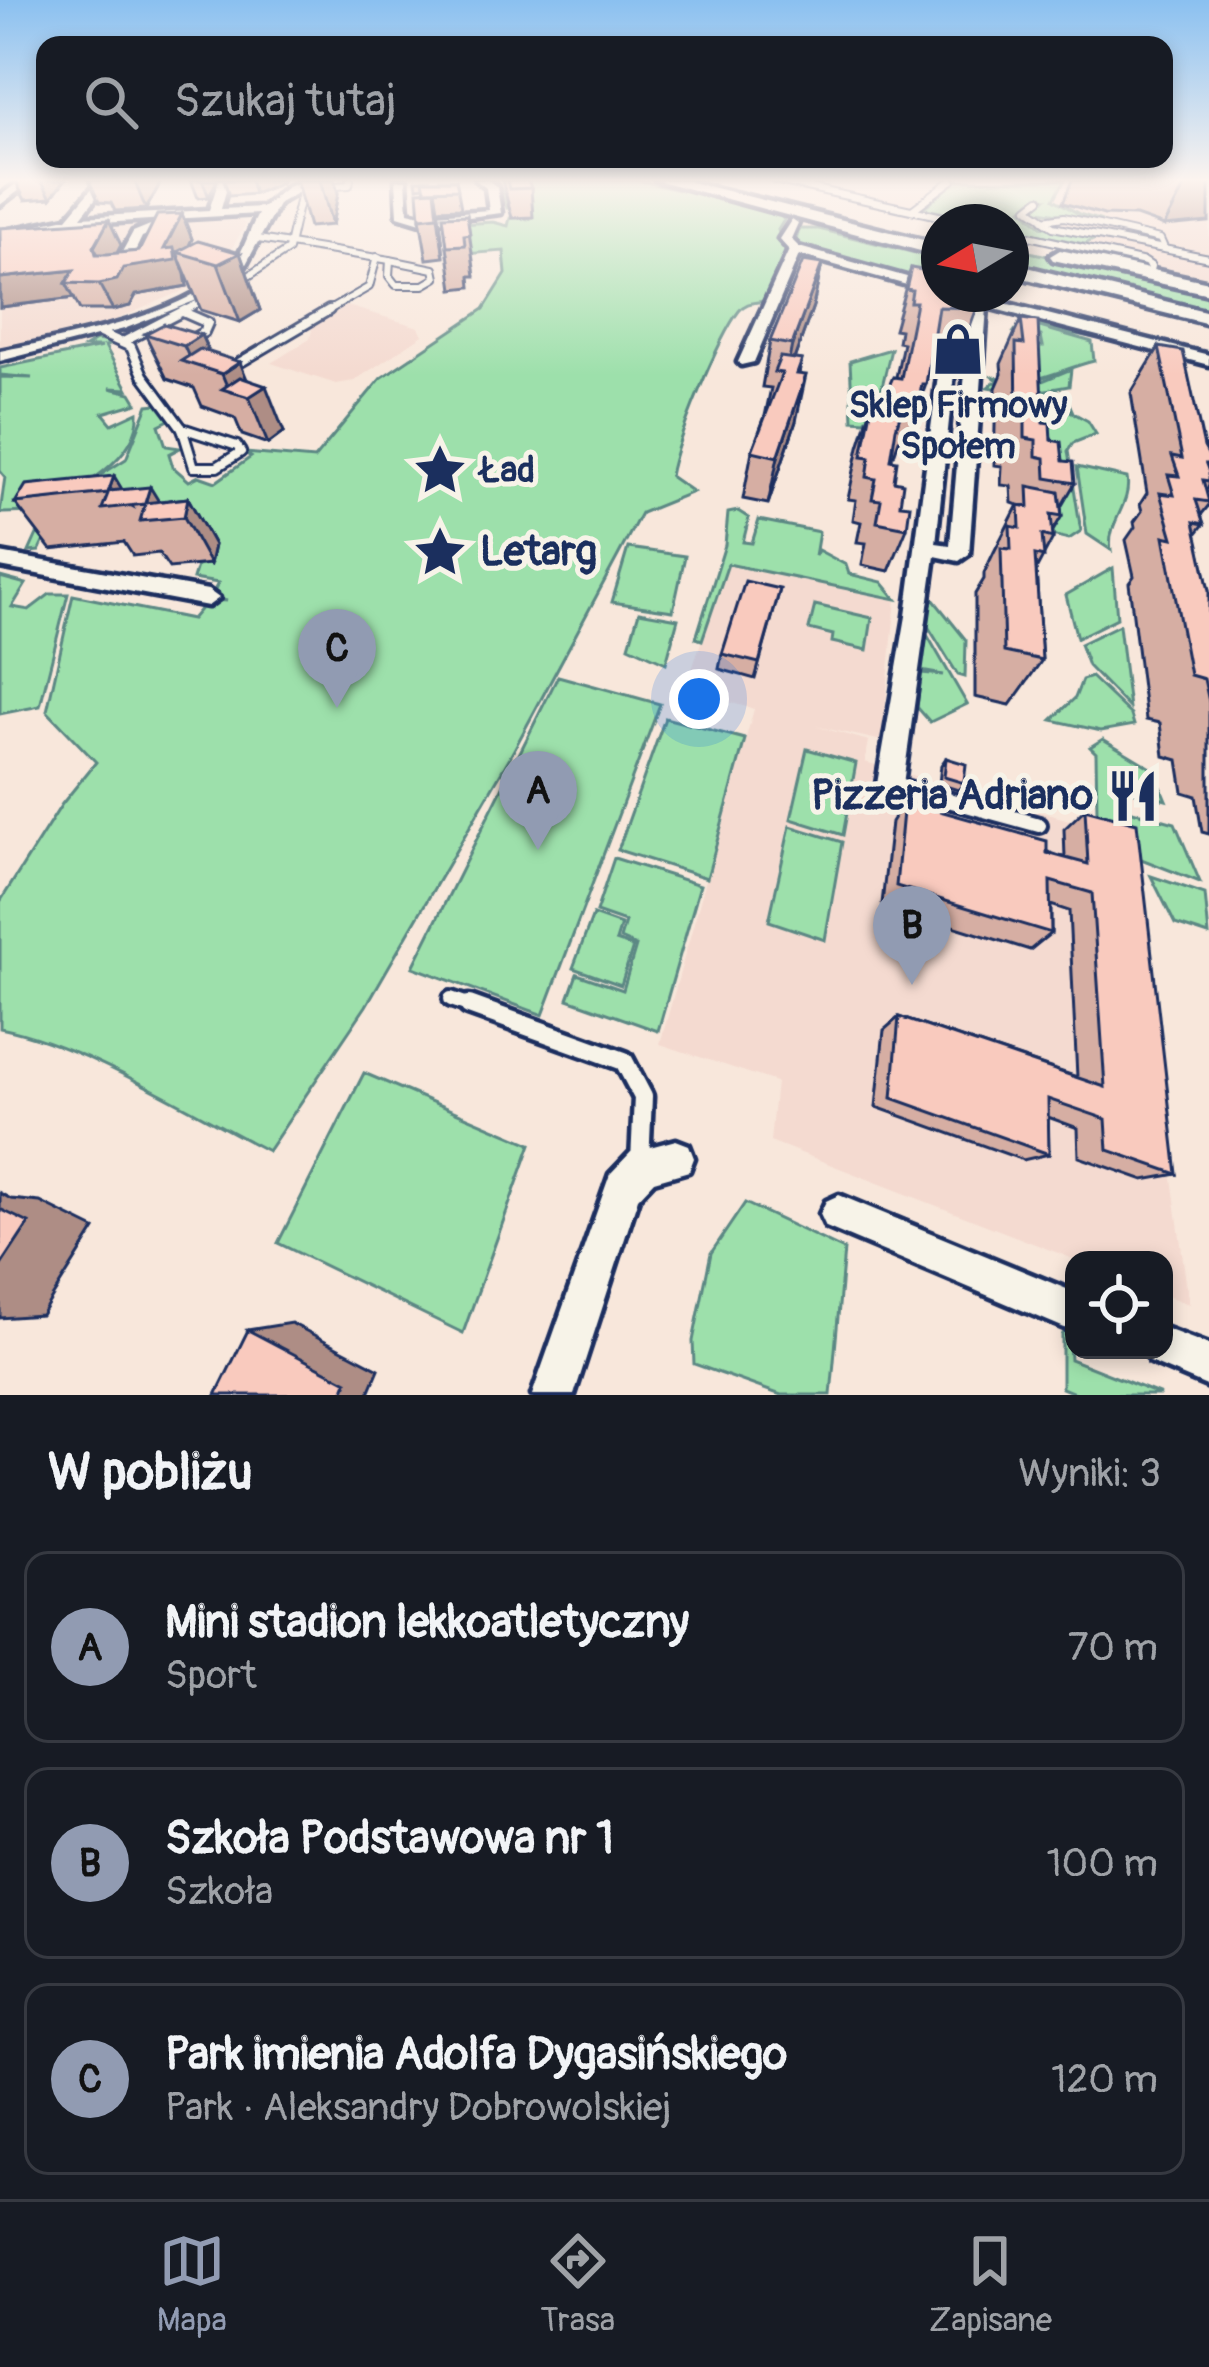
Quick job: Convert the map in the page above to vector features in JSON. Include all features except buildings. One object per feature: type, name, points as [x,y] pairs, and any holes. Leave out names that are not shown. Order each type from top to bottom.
[{"type":"main road","points":[[1029,249],[1209,288]]},
{"type":"main road","points":[[1029,273],[1209,318]]},
{"type":"street","points":[[118,272],[132,245]]},
{"type":"street","points":[[0,356],[100,333],[218,285],[232,274],[249,245]]},
{"type":"street","points":[[791,245],[921,285]]},
{"type":"street","points":[[746,362],[795,250]]},
{"type":"street","points":[[926,547],[958,554],[977,312]]},
{"type":"street","points":[[1021,312],[1209,360]]},
{"type":"street","points":[[890,784],[948,361],[975,354]]},
{"type":"street","points":[[0,560],[208,598]]},
{"type":"street","points":[[553,1395],[620,1196],[657,1164]]},
{"type":"street","points":[[839,1214],[1065,1308]]},
{"type":"street","points":[[1173,1352],[1209,1366]]},
{"type":"lane","points":[[124,341],[277,261],[289,245]]},
{"type":"lane","points":[[309,245],[430,267],[436,278],[424,285],[396,285],[389,276],[390,260]]},
{"type":"lane","points":[[1070,245],[1148,263],[1149,275]]},
{"type":"lane","points":[[1105,253],[1110,245]]},
{"type":"lane","points":[[1151,245],[1209,258]]},
{"type":"lane","points":[[214,364],[234,366],[365,290],[373,281],[377,257]]},
{"type":"lane","points":[[168,352],[207,328],[206,320],[183,312]]},
{"type":"lane","points":[[100,333],[124,341],[182,428],[195,468],[217,467],[241,452],[238,446],[182,428]]},
{"type":"lane","points":[[137,363],[154,358]]},
{"type":"lane","points":[[941,418],[970,422]]},
{"type":"lane","points":[[890,784],[1039,825]]},
{"type":"lane","points":[[451,999],[624,1061],[637,1076],[647,1102],[657,1164]]},
{"type":"shaded area","points":[[0,245],[234,245],[215,277],[90,331],[0,349]]},
{"type":"shaded area","points":[[1060,245],[1209,245],[1209,279]]},
{"type":"shaded area","points":[[347,306],[419,327],[423,335],[354,381],[336,384],[271,363],[310,339],[313,325]]},
{"type":"shaded area","points":[[727,564],[896,599],[882,741],[815,726],[869,741],[865,762],[1126,836],[1189,1304],[1173,1298],[1173,1251],[1065,1251],[1065,1256],[770,1141],[776,1082],[660,1044],[754,709],[685,690]]},
{"type":"green space","points":[[448,245],[783,245],[786,255],[764,301],[744,306],[730,324],[689,416],[670,476],[693,492],[641,513],[510,757],[366,1006],[268,1151],[101,1064],[0,1028],[0,902],[62,804],[96,762],[47,711],[73,595],[192,619],[208,600],[227,601],[211,597],[218,583],[193,579],[197,566],[210,563],[177,534],[46,536],[39,551],[29,552],[38,532],[83,486],[126,459],[148,405],[157,404],[169,420],[159,425],[166,446],[180,448],[169,454],[173,467],[189,481],[199,476],[216,482],[251,457],[245,453],[314,459],[381,378],[484,309],[506,274],[504,251],[450,255]]},
{"type":"green space","points":[[801,245],[883,245],[921,254],[921,279],[873,270]]},
{"type":"green space","points":[[1029,252],[1209,291],[1209,314],[1029,270]]},
{"type":"green space","points":[[1024,319],[1095,338],[1033,325],[1092,342],[1094,361],[1034,380],[1023,382],[1010,382],[998,380],[994,377],[1023,381],[1037,346],[1043,346],[1041,336],[1014,332]]},
{"type":"green space","points":[[96,340],[117,343],[105,346],[128,389],[110,388],[131,393],[137,403],[103,413],[112,424],[138,412],[129,444],[103,472],[70,494],[34,511],[0,513],[5,477],[0,471],[0,377],[32,378],[0,375],[0,368],[102,347],[85,347]]},
{"type":"green space","points":[[891,349],[877,407],[865,421],[853,420],[850,361]]},
{"type":"green space","points":[[1071,369],[1069,386],[1046,390],[1068,401],[1072,410],[1050,400],[1088,421],[1096,434],[1073,443],[1068,451],[1081,531],[1069,539],[1047,534],[1026,487],[1018,392],[988,387],[994,382],[1044,390],[1030,386]]},
{"type":"green space","points":[[1077,467],[1127,478],[1111,550],[1087,534]]},
{"type":"green space","points":[[738,511],[749,518],[743,542],[752,543],[759,520],[819,532],[815,556],[818,550],[846,565],[849,574],[882,582],[896,599],[728,564],[702,640],[696,638],[725,545],[728,513]]},
{"type":"green space","points":[[628,548],[685,556],[673,611],[612,602]]},
{"type":"green space","points":[[1113,568],[1117,618],[1077,638],[1066,595]]},
{"type":"green space","points":[[0,577],[26,584],[12,607],[29,610],[50,594],[68,594],[40,706],[0,714]]},
{"type":"green space","points":[[929,594],[966,640],[965,677],[958,675],[921,615]]},
{"type":"green space","points":[[815,605],[872,618],[867,650],[832,642],[833,635],[809,629]]},
{"type":"green space","points":[[639,612],[678,619],[666,663],[629,646]]},
{"type":"green space","points":[[1119,625],[1129,708],[1088,666],[1080,644]]},
{"type":"green space","points":[[920,631],[926,633],[967,704],[930,722],[917,707],[921,673],[943,675],[921,671],[925,643]]},
{"type":"green space","points":[[558,676],[660,704],[543,1015],[413,967]]},
{"type":"green space","points":[[1091,677],[1131,715],[1134,725],[1101,731],[1052,720],[1075,698],[1082,680]]},
{"type":"green space","points":[[665,718],[745,739],[707,878],[618,850]]},
{"type":"green space","points":[[1103,739],[1153,769],[1166,800],[1121,788],[1122,808],[1175,823],[1200,882],[1141,859],[1097,811],[1096,753],[1090,747]]},
{"type":"green space","points":[[807,749],[856,763],[843,835],[791,819]]},
{"type":"green space","points":[[790,826],[842,842],[825,940],[769,921]]},
{"type":"green space","points":[[614,858],[700,885],[658,1031],[568,999],[577,974],[623,990],[636,946],[620,939],[625,922],[596,912]]},
{"type":"green space","points":[[1151,876],[1205,894],[1209,935],[1175,924]]},
{"type":"green space","points":[[593,915],[621,925],[616,941],[633,947],[621,985],[573,968]]},
{"type":"green space","points":[[364,1073],[531,1144],[463,1333],[278,1243]]},
{"type":"green space","points":[[745,1203],[844,1250],[831,1395],[781,1395],[694,1364],[693,1341],[711,1253]]},
{"type":"green space","points":[[1065,1332],[1065,1359],[1161,1395],[1079,1395],[1062,1388]]},
{"type":"place","name":"Sklep Firmowy Społem","points":[[958,349]]},
{"type":"place","name":"Ład","points":[[440,470]]},
{"type":"place","name":"Letarg","points":[[440,552]]},
{"type":"place","name":"Park imienia Adolfa Dygasińskiego","points":[[337,708]]},
{"type":"place","name":"Pizzeria Adriano","points":[[1133,796]]},
{"type":"place","name":"Mini stadion lekkoatletyczny","points":[[538,850]]},
{"type":"place","name":"Szkoła Podstawowa nr 1","points":[[912,985]]}]
